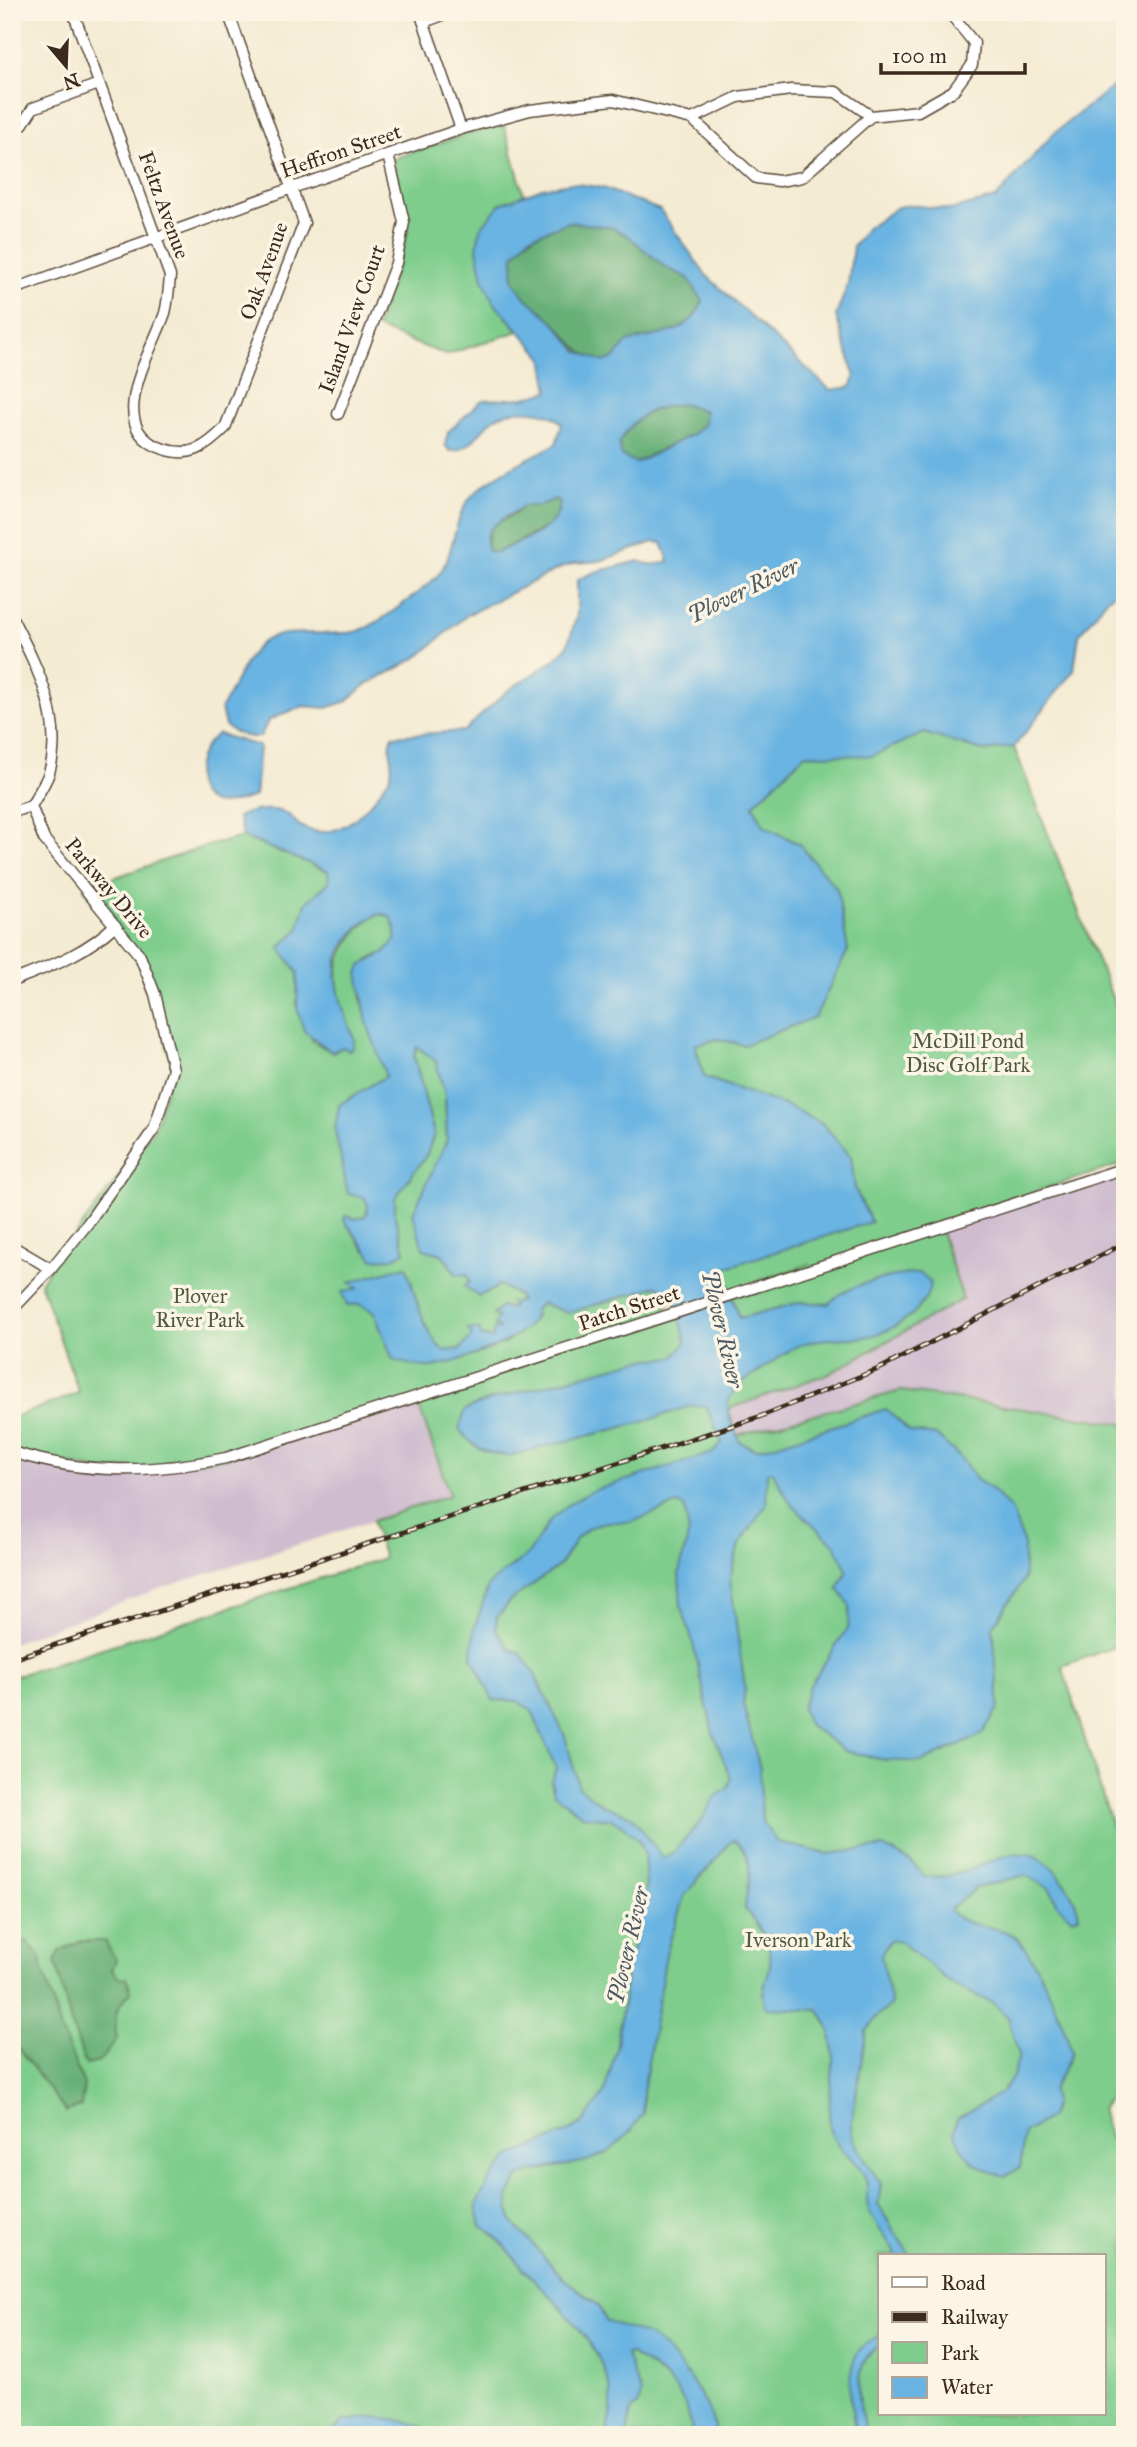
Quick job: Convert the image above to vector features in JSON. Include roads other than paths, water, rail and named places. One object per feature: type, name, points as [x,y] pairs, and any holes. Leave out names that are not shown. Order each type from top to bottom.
[{"type":"street","name":"Feltz Avenue","points":[[73,12],[170,276],[166,311],[131,407],[138,429],[155,446]]},
{"type":"street","name":"Oak Avenue","points":[[155,446],[180,454],[205,448],[225,428],[304,223],[228,12]]},
{"type":"street","points":[[451,12],[422,17],[461,130]]},
{"type":"street","points":[[871,116],[835,92],[791,90],[738,97],[692,119],[756,178],[779,181],[802,177],[871,116],[918,111],[953,91],[972,65],[974,43],[949,12]]},
{"type":"street","points":[[22,125],[33,108],[99,84]]},
{"type":"street","name":"Heffron Street","points":[[12,290],[292,188],[461,130],[530,110],[612,100],[692,119]]},
{"type":"street","name":"Island View Court","points":[[338,414],[396,263],[404,222],[388,155]]},
{"type":"street","points":[[12,618],[17,637],[48,699],[54,741],[48,774],[31,806],[12,812]]},
{"type":"street","name":"Parkway Drive","points":[[12,1310],[51,1269],[155,1129],[173,1069],[148,974],[140,956],[44,839],[31,806]]},
{"type":"street","points":[[12,981],[73,956],[99,940],[115,925]]},
{"type":"street","name":"Patch Street","points":[[12,1452],[66,1467],[104,1471],[184,1467],[239,1454],[1125,1168]]},
{"type":"street","points":[[12,1245],[51,1269]]},
{"type":"water","name":"Plover River","points":[[1125,57],[1125,586],[1109,597],[1079,635],[1074,670],[1014,747],[983,751],[924,733],[872,756],[805,754],[753,805],[764,826],[799,844],[837,889],[848,950],[815,1017],[744,1045],[718,1039],[695,1045],[704,1077],[792,1108],[824,1125],[851,1157],[855,1189],[871,1222],[727,1267],[724,1275],[740,1318],[801,1302],[828,1304],[859,1285],[884,1278],[921,1273],[930,1282],[923,1302],[896,1326],[874,1335],[799,1345],[741,1384],[731,1396],[728,1406],[730,1419],[740,1442],[754,1449],[772,1446],[886,1409],[910,1432],[936,1435],[961,1458],[977,1480],[990,1488],[1011,1509],[1024,1545],[1024,1580],[993,1626],[999,1707],[982,1734],[922,1762],[885,1760],[845,1751],[808,1724],[802,1708],[809,1687],[848,1627],[850,1606],[838,1589],[847,1570],[835,1545],[791,1504],[772,1471],[767,1472],[766,1505],[739,1545],[730,1578],[745,1689],[743,1704],[760,1769],[762,1822],[777,1842],[827,1854],[883,1847],[910,1861],[925,1877],[947,1876],[1020,1853],[1033,1855],[1047,1863],[1069,1891],[1079,1916],[1072,1919],[1058,1905],[1050,1889],[1025,1875],[976,1888],[950,1909],[962,1920],[1014,1936],[1022,1945],[1048,1990],[1072,2053],[1052,2090],[1054,2103],[1051,2117],[1024,2133],[1020,2168],[1005,2176],[972,2162],[962,2150],[954,2131],[957,2119],[1002,2092],[1013,2076],[1019,2055],[1008,2017],[993,2003],[953,1985],[901,1942],[890,1940],[881,1955],[891,2005],[877,2016],[866,2032],[851,2128],[853,2140],[881,2184],[878,2205],[909,2254],[895,2254],[869,2210],[867,2182],[863,2173],[838,2145],[832,2133],[829,2110],[833,2050],[827,2023],[818,2010],[766,2008],[763,1994],[770,1953],[760,1929],[745,1909],[749,1872],[746,1856],[734,1840],[729,1844],[684,1896],[666,1954],[643,2093],[643,2113],[631,2131],[609,2152],[587,2161],[535,2171],[519,2177],[508,2197],[511,2220],[563,2278],[598,2305],[606,2321],[651,2337],[674,2358],[702,2398],[709,2412],[714,2435],[692,2435],[686,2407],[672,2385],[629,2353],[626,2355],[641,2393],[639,2404],[631,2411],[627,2435],[606,2435],[611,2410],[609,2386],[601,2363],[573,2322],[498,2239],[481,2226],[476,2205],[489,2181],[510,2156],[570,2131],[584,2121],[604,2093],[616,2050],[629,1964],[646,1890],[644,1851],[639,1841],[622,1825],[610,1819],[583,1816],[554,1794],[551,1781],[556,1768],[532,1711],[517,1701],[493,1700],[472,1657],[474,1630],[489,1584],[528,1554],[551,1519],[569,1504],[592,1491],[713,1453],[722,1442],[706,1406],[690,1406],[643,1422],[508,1456],[480,1448],[459,1429],[465,1410],[490,1400],[639,1360],[674,1357],[686,1342],[674,1296],[657,1286],[568,1313],[542,1303],[535,1309],[532,1320],[523,1330],[509,1339],[475,1355],[431,1367],[393,1360],[374,1312],[359,1304],[347,1306],[342,1292],[358,1288],[350,1282],[406,1266],[424,1321],[443,1351],[461,1349],[472,1335],[468,1329],[479,1329],[482,1337],[493,1338],[493,1331],[499,1328],[494,1326],[498,1317],[493,1315],[501,1307],[513,1308],[510,1302],[514,1304],[520,1301],[519,1296],[498,1284],[495,1289],[478,1296],[464,1286],[470,1282],[467,1274],[457,1275],[442,1254],[423,1249],[413,1213],[447,1140],[445,1094],[435,1060],[417,1047],[414,1055],[434,1134],[427,1154],[395,1198],[395,1217],[405,1252],[394,1258],[373,1259],[344,1220],[345,1216],[356,1219],[366,1216],[368,1206],[365,1198],[348,1194],[335,1130],[339,1105],[386,1076],[367,1023],[358,973],[361,966],[385,952],[396,939],[393,923],[387,915],[368,919],[342,949],[338,959],[337,979],[354,1039],[353,1048],[349,1051],[343,1047],[332,1052],[304,1031],[297,1008],[298,973],[280,947],[298,930],[306,903],[329,882],[328,871],[243,837],[238,817],[254,811],[273,810],[285,813],[302,827],[316,831],[342,827],[374,800],[389,778],[393,736],[464,731],[507,691],[553,661],[567,647],[577,615],[577,580],[595,572],[639,561],[654,564],[669,561],[662,543],[654,542],[600,561],[574,563],[556,570],[467,615],[418,657],[366,685],[347,701],[327,708],[304,706],[282,714],[268,721],[260,737],[241,735],[225,726],[221,708],[250,655],[264,641],[284,634],[344,633],[363,629],[393,611],[430,583],[444,566],[462,512],[474,493],[521,462],[556,444],[562,424],[557,419],[532,411],[514,411],[493,420],[472,442],[459,450],[450,451],[445,445],[448,432],[482,400],[524,398],[549,391],[543,357],[494,303],[483,279],[477,249],[480,229],[500,204],[542,188],[571,183],[603,188],[660,210],[705,274],[830,390],[851,387],[855,377],[836,316],[848,284],[853,247],[866,229],[898,207],[911,205],[950,210],[996,198],[1054,133],[1120,81]],"holes":[[[569,222],[611,227],[627,235],[665,267],[688,278],[703,301],[697,313],[690,321],[672,332],[627,342],[615,358],[604,362],[578,351],[553,321],[524,296],[513,280],[514,255],[529,237]],[[686,404],[705,411],[704,424],[693,434],[636,463],[621,455],[619,443],[632,425],[646,413]],[[556,499],[560,503],[558,513],[545,528],[496,553],[488,551],[487,535],[496,523],[523,506],[538,506]],[[677,1504],[684,1507],[689,1532],[679,1573],[681,1606],[692,1639],[713,1733],[731,1778],[728,1788],[714,1798],[701,1821],[674,1852],[663,1858],[632,1816],[602,1805],[579,1787],[565,1736],[534,1673],[521,1654],[509,1648],[496,1630],[497,1617],[511,1600],[560,1565],[577,1538],[589,1528],[605,1522],[632,1522]]]},
{"type":"water","points":[[218,734],[259,746],[255,796],[221,804],[211,802],[198,788],[196,778],[200,757]]},
{"type":"water","points":[[878,2336],[878,2347],[864,2363],[859,2386],[866,2435],[856,2435],[850,2393],[851,2371],[865,2345]]},
{"type":"water","points":[[376,2417],[420,2426],[431,2435],[330,2435],[343,2421]]},
{"type":"railway","points":[[12,1659],[759,1417],[881,1368],[1125,1243]]},
{"type":"park label","name":"McDill Pond Disc Golf Park","points":[[968,1053]]},
{"type":"park label","name":"Plover River Park","points":[[200,1308]]},
{"type":"park label","name":"Iverson Park","points":[[798,1940]]}]
